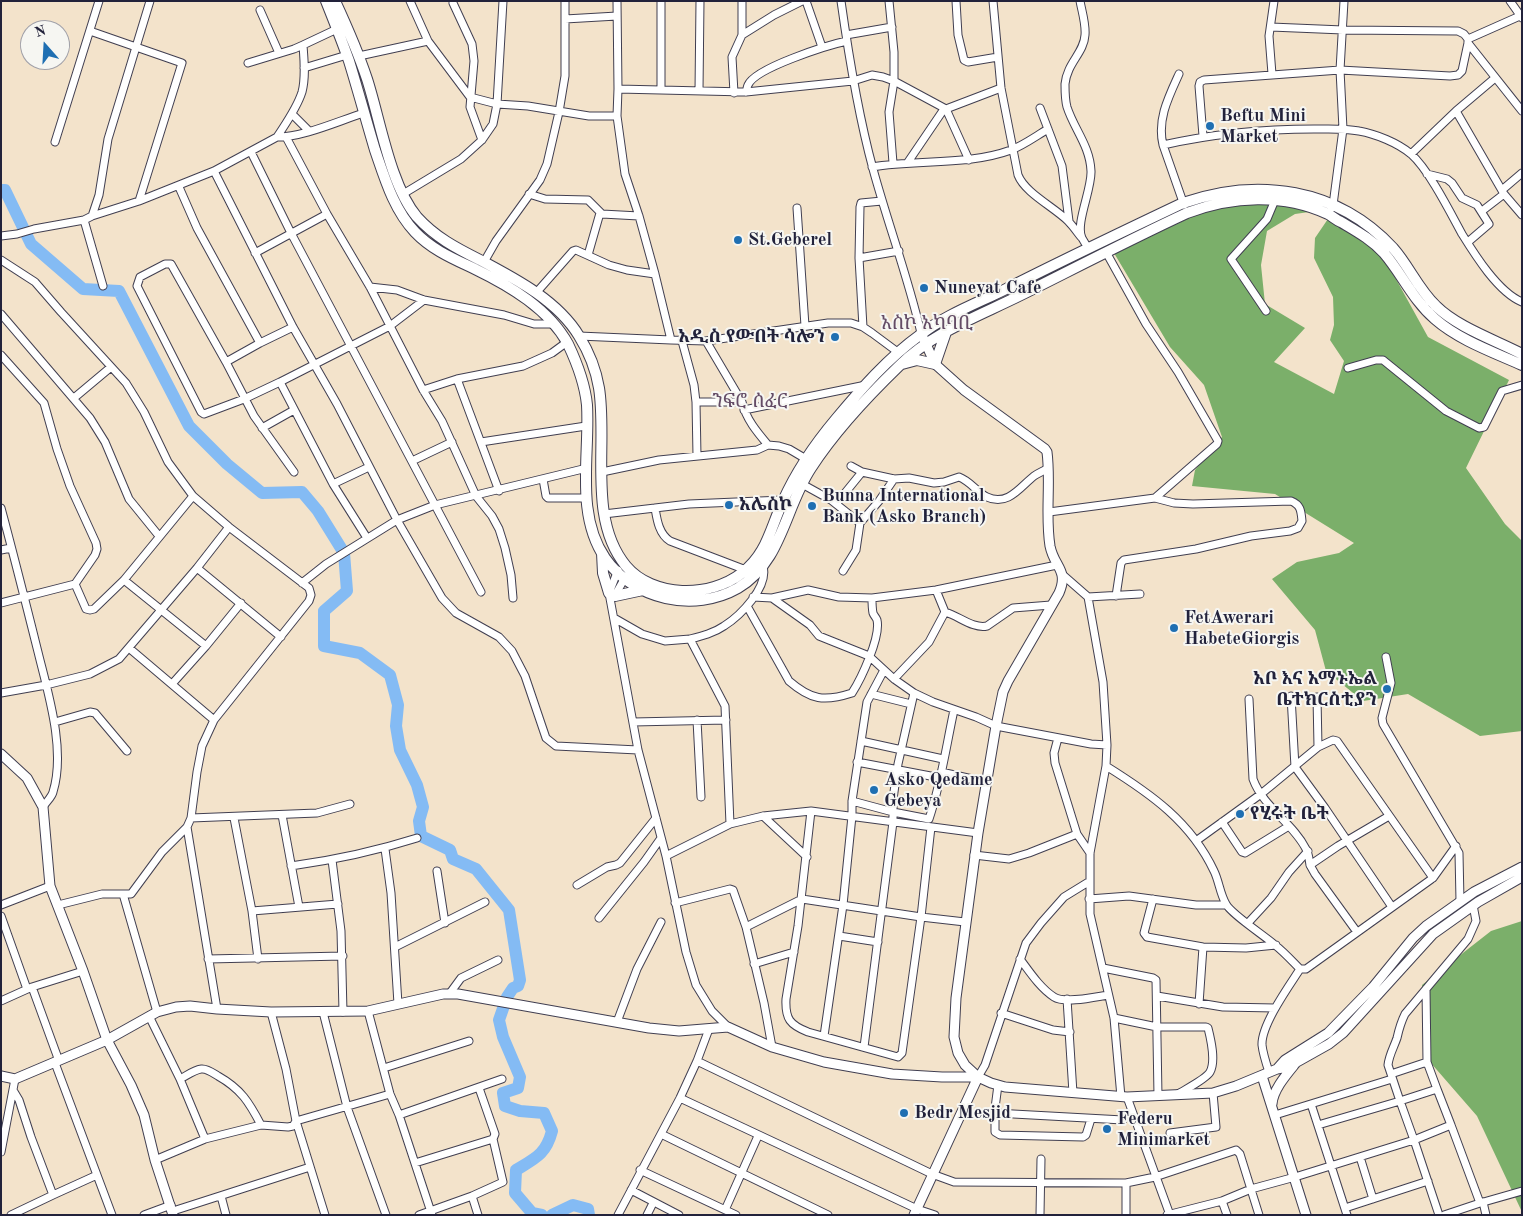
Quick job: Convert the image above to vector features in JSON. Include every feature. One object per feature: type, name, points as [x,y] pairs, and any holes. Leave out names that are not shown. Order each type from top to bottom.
[{"type":"main road","points":[[326,1],[347,55],[384,178],[400,213],[425,242],[446,255],[491,277],[533,304],[566,342],[578,367],[584,388],[586,405],[587,498],[590,521],[596,540],[606,560],[643,590],[660,597],[678,601],[698,601],[722,595],[748,581],[763,566],[774,550],[802,484],[812,466],[847,422],[923,338],[946,332],[1106,252],[1185,208],[1201,208],[1235,200],[1275,200],[1330,210],[1358,218],[1394,250],[1437,307],[1461,323],[1522,354]]},
{"type":"main road","points":[[335,1],[359,56],[395,174],[403,194],[418,218],[451,246],[484,262],[536,293],[555,307],[573,326],[590,357],[598,385],[601,411],[604,514],[610,534],[622,560],[624,573]]},
{"type":"main road","points":[[624,573],[652,584],[672,589],[693,591],[719,586],[731,580],[746,570],[762,553],[783,500],[806,459],[833,423],[866,385],[899,353],[954,315],[1089,248],[1226,192],[1263,189],[1297,193],[1330,210],[1384,253],[1421,306],[1438,322],[1476,344],[1522,365]]},
{"type":"main road","points":[[934,364],[946,332]]},
{"type":"main road","points":[[923,338],[934,364],[964,390],[1047,452],[1050,543],[1057,564],[1064,576],[1061,588],[1003,692],[986,782],[965,922],[956,998],[954,1037],[961,1059],[978,1077],[998,1085],[1073,1093],[1124,1097],[1158,1096],[1213,1092],[1288,1067],[1330,1044],[1343,1033],[1433,934],[1476,904],[1522,877]]},
{"type":"main road","points":[[899,365],[917,360],[934,364]]},
{"type":"main road","points":[[602,552],[604,573],[612,596],[643,590]]},
{"type":"main road","points":[[1,754],[27,778],[43,807],[50,886],[107,1040],[131,1084],[144,1115],[155,1160],[172,1210]]},
{"type":"main road","points":[[1269,1072],[1328,1033],[1373,987],[1397,957],[1426,926],[1474,892],[1522,867]]},
{"type":"main road","points":[[1397,957],[1405,964]]},
{"type":"main road","points":[[1,1076],[15,1079],[107,1040],[153,1014],[176,1007],[190,1006],[217,1010],[271,1012],[368,1011],[450,994],[649,1028],[679,1031],[728,1027],[772,1047],[824,1062],[892,1074],[978,1077]]},
{"type":"main road","points":[[1272,1105],[1272,1098],[1285,1076],[1295,1064]]},
{"type":"main road","points":[[1269,1072],[1272,1105],[1306,1215]]},
{"type":"main road","points":[[915,1212],[978,1077]]},
{"type":"street","points":[[55,142],[99,1]]},
{"type":"street","points":[[92,216],[98,195],[108,140],[134,48],[150,1]]},
{"type":"street","points":[[410,1],[428,41],[470,97],[497,104],[528,106],[590,116],[616,116]]},
{"type":"street","points":[[403,194],[461,159],[482,140],[493,124],[497,104],[503,1]]},
{"type":"street","points":[[484,262],[496,241],[540,180],[547,164],[565,76],[565,1]]},
{"type":"street","points":[[617,1],[618,89],[616,116],[625,174],[639,216],[671,340]]},
{"type":"street","points":[[661,1],[661,90]]},
{"type":"street","points":[[699,90],[700,1]]},
{"type":"street","points":[[734,93],[732,57],[742,35],[742,1]]},
{"type":"street","points":[[742,35],[774,15],[802,1]]},
{"type":"street","points":[[806,1],[822,47]]},
{"type":"street","points":[[841,1],[853,81],[872,166],[899,251],[923,338]]},
{"type":"street","points":[[888,1],[894,52],[894,81],[888,112],[892,163]]},
{"type":"street","points":[[956,1],[958,35],[964,60],[968,62],[998,57]]},
{"type":"street","points":[[993,1],[1001,88],[1012,149],[1020,180],[1069,221],[1089,248]]},
{"type":"street","points":[[1080,1],[1086,36],[1067,71],[1065,96],[1067,107],[1090,158],[1090,189],[1082,216],[1081,237]]},
{"type":"street","points":[[1272,74],[1270,36],[1274,1]]},
{"type":"street","points":[[1330,210],[1343,129],[1340,70],[1344,1]]},
{"type":"street","points":[[1468,41],[1521,17],[1510,1]]},
{"type":"street","points":[[453,3],[472,44],[474,61],[470,107],[472,117],[482,140]]},
{"type":"street","points":[[260,10],[279,53]]},
{"type":"street","points":[[565,19],[617,16]]},
{"type":"street","points":[[1271,26],[1343,30],[1458,31],[1464,34],[1495,78],[1521,107]]},
{"type":"street","points":[[746,92],[748,85],[757,76],[822,47],[846,38],[892,27]]},
{"type":"street","points":[[248,63],[303,45],[337,29]]},
{"type":"street","points":[[90,32],[182,63],[139,201]]},
{"type":"street","points":[[359,56],[428,41]]},
{"type":"street","points":[[1203,136],[1199,86],[1200,82],[1204,80],[1340,70],[1440,76],[1458,75],[1462,71],[1468,41]]},
{"type":"street","points":[[1,236],[84,220],[139,201],[214,171],[277,137],[292,114],[302,92],[303,45]]},
{"type":"street","points":[[304,68],[347,55]]},
{"type":"street","points":[[1179,74],[1168,98],[1161,123],[1163,145],[1185,208]]},
{"type":"street","points":[[618,89],[699,90],[734,93],[853,81],[872,75],[883,77],[945,109],[969,160]]},
{"type":"street","points":[[1411,154],[1456,111],[1495,78]]},
{"type":"street","points":[[908,162],[945,109],[1001,88]]},
{"type":"street","points":[[1040,108],[1062,166],[1069,221]]},
{"type":"street","points":[[1456,111],[1503,192],[1522,216]]},
{"type":"street","points":[[277,137],[286,137],[308,131],[364,113]]},
{"type":"street","points":[[292,114],[308,131]]},
{"type":"street","points":[[872,166],[908,162],[969,160],[1012,149],[1048,129]]},
{"type":"street","points":[[1163,145],[1203,136],[1299,129],[1343,129],[1361,131],[1381,138],[1411,154],[1427,174],[1483,265],[1506,292],[1522,302]]},
{"type":"street","points":[[286,137],[327,214],[370,287],[423,390],[442,421],[476,496],[492,516],[499,529],[511,575],[513,598]]},
{"type":"street","points":[[251,152],[291,233],[481,592]]},
{"type":"street","points":[[214,171],[294,327],[337,404],[368,467],[448,606],[456,613],[499,637],[512,651],[521,666],[546,738],[550,742],[556,746],[638,750]]},
{"type":"street","points":[[1427,174],[1447,179],[1462,198],[1477,205],[1482,211],[1489,224],[1468,242]]},
{"type":"street","points":[[1482,211],[1522,174]]},
{"type":"street","points":[[179,186],[198,228],[260,343]]},
{"type":"street","points":[[529,194],[546,199],[588,200],[600,213],[639,216]]},
{"type":"street","points":[[1266,311],[1231,260],[1267,219],[1275,200]]},
{"type":"street","points":[[863,327],[859,258],[860,207],[861,203],[882,201]]},
{"type":"street","points":[[797,208],[805,326]]},
{"type":"street","points":[[588,255],[600,213]]},
{"type":"street","points":[[255,253],[327,214]]},
{"type":"street","points":[[84,220],[103,286]]},
{"type":"street","points":[[536,293],[573,251],[580,251],[627,270],[655,274]]},
{"type":"street","points":[[859,258],[899,251]]},
{"type":"street","points":[[1106,252],[1146,324],[1178,372],[1218,441],[1201,459],[1156,498]]},
{"type":"street","points":[[1,260],[35,282],[137,398],[168,462],[193,496],[309,588],[311,595],[281,637],[214,720],[202,746],[191,818],[187,827],[162,852],[134,891],[128,895],[102,894],[58,905]]},
{"type":"street","points":[[294,472],[262,428],[244,399],[226,362],[171,264],[165,264],[140,277],[137,286],[201,412],[204,414],[244,399],[280,382],[314,363],[390,326],[424,300]]},
{"type":"street","points":[[370,287],[397,290],[424,300],[504,315],[534,324],[552,324]]},
{"type":"street","points":[[1,314],[74,398],[101,435],[129,499],[159,536]]},
{"type":"street","points":[[579,336],[706,341],[828,323],[851,323],[863,327],[899,353]]},
{"type":"street","points":[[226,362],[294,327]]},
{"type":"street","points":[[682,341],[694,385],[697,456]]},
{"type":"street","points":[[706,341],[742,402],[750,422],[768,445]]},
{"type":"street","points":[[423,390],[457,378],[523,366],[552,352],[566,342]]},
{"type":"street","points":[[1,355],[44,403],[60,459],[96,543],[97,550],[75,584],[1,602]]},
{"type":"street","points":[[1348,368],[1376,360],[1383,360],[1446,411],[1479,428],[1484,427],[1502,391],[1522,385]]},
{"type":"street","points":[[74,398],[111,367]]},
{"type":"street","points":[[457,378],[499,491]]},
{"type":"street","points":[[280,382],[333,484],[367,538]]},
{"type":"street","points":[[744,410],[866,385]]},
{"type":"street","points":[[696,402],[742,402]]},
{"type":"street","points":[[262,428],[294,410]]},
{"type":"street","points":[[482,442],[586,426]]},
{"type":"street","points":[[412,461],[452,442]]},
{"type":"street","points":[[602,472],[659,460],[757,450],[768,445],[789,449],[806,459]]},
{"type":"street","points":[[851,466],[862,472],[894,479],[909,478],[934,483],[959,477],[967,480],[989,498],[999,499],[1018,492],[1034,476],[1048,468]]},
{"type":"street","points":[[333,484],[368,467]]},
{"type":"street","points":[[302,583],[326,564],[397,520],[435,505],[499,491],[587,468]]},
{"type":"street","points":[[836,504],[862,472]]},
{"type":"street","points":[[543,479],[548,498],[587,498]]},
{"type":"street","points":[[843,571],[856,550],[860,523],[879,501],[894,479]]},
{"type":"street","points":[[802,484],[836,504],[860,523]]},
{"type":"street","points":[[75,584],[86,608],[94,609],[124,580],[193,496]]},
{"type":"street","points":[[1049,512],[1156,498],[1174,503],[1193,504],[1291,501],[1299,506],[1301,510],[1302,521],[1298,528],[1290,531],[1251,536],[1196,549],[1124,560],[1121,563],[1116,596]]},
{"type":"street","points":[[604,514],[689,504],[783,500]]},
{"type":"street","points":[[1,508],[55,722],[56,780],[53,794],[43,807]]},
{"type":"street","points":[[655,508],[657,522],[663,537],[746,570]]},
{"type":"street","points":[[1,693],[46,685],[90,674],[119,659],[197,568],[229,526]]},
{"type":"street","points":[[1,550],[12,548]]},
{"type":"street","points":[[753,597],[772,598],[808,590],[839,597],[872,598],[936,590],[1057,564]]},
{"type":"street","points":[[614,618],[642,634],[665,641],[690,639],[709,634],[723,627],[746,606],[763,579],[765,572],[763,566]]},
{"type":"street","points":[[197,568],[241,602],[281,637]]},
{"type":"street","points":[[624,573],[612,596],[614,618],[638,750],[666,856],[686,952],[696,985],[712,1011],[728,1027]]},
{"type":"street","points":[[1064,576],[1088,597],[1102,682],[1107,746],[1106,766],[1090,853],[1090,914],[1114,1018],[1124,1097],[1169,1215],[1222,1201],[1251,1189],[1414,1140],[1452,1125]]},
{"type":"street","points":[[124,580],[206,646]]},
{"type":"street","points":[[936,590],[945,612]]},
{"type":"street","points":[[1088,597],[1140,594]]},
{"type":"street","points":[[772,598],[810,625],[819,636],[869,656],[894,679],[914,692],[954,710],[996,726],[1107,746]]},
{"type":"street","points":[[746,606],[789,681],[815,698],[833,699],[852,693],[869,656],[877,624],[872,598]]},
{"type":"street","points":[[172,684],[206,646],[241,602]]},
{"type":"street","points":[[945,612],[954,614],[975,626],[982,627],[987,626],[1013,608],[1051,605]]},
{"type":"street","points":[[894,679],[929,642],[945,612]]},
{"type":"street","points":[[690,639],[725,706],[730,824]]},
{"type":"street","points":[[129,648],[214,720]]},
{"type":"street","points":[[1386,657],[1391,683],[1382,718],[1383,724],[1456,846],[1460,858],[1460,901]]},
{"type":"street","points":[[824,1036],[844,905],[852,801],[867,702],[884,670]]},
{"type":"street","points":[[864,1046],[893,822],[893,799],[897,770],[914,692]]},
{"type":"street","points":[[871,694],[911,704]]},
{"type":"street","points":[[1291,696],[1295,767],[1392,907]]},
{"type":"street","points":[[1317,697],[1318,747]]},
{"type":"street","points":[[1249,698],[1253,779],[1261,794],[1308,851],[1310,865],[1315,874],[1357,932]]},
{"type":"street","points":[[852,801],[929,819],[941,775],[954,710]]},
{"type":"street","points":[[55,722],[90,712],[95,713],[126,751]]},
{"type":"street","points":[[697,720],[701,797]]},
{"type":"street","points":[[633,722],[726,720]]},
{"type":"street","points":[[1058,738],[1054,753],[1054,763],[1077,834],[1090,853]]},
{"type":"street","points":[[1196,841],[1261,794],[1318,747],[1331,740],[1337,742],[1433,878]]},
{"type":"street","points":[[861,741],[943,759]]},
{"type":"street","points":[[858,762],[897,770],[986,782]]},
{"type":"street","points":[[1106,766],[1152,796],[1174,814],[1196,841],[1214,871],[1226,905],[1276,945],[1300,969],[1306,969],[1433,878],[1456,846]]},
{"type":"street","points":[[191,818],[234,818],[317,813],[350,804]]},
{"type":"street","points":[[666,856],[730,824],[763,816],[811,811],[978,833]]},
{"type":"street","points":[[811,811],[802,900],[786,999],[788,1018],[794,1026],[808,1032],[898,1057],[902,1053],[921,917],[931,827]]},
{"type":"street","points":[[282,815],[299,907]]},
{"type":"street","points":[[763,816],[807,857]]},
{"type":"street","points":[[1310,865],[1390,816]]},
{"type":"street","points":[[234,818],[252,911],[258,959]]},
{"type":"street","points":[[577,885],[607,867],[620,862],[656,818]]},
{"type":"street","points":[[1222,822],[1242,852],[1245,853],[1289,826]]},
{"type":"street","points":[[187,827],[217,1010]]},
{"type":"street","points":[[974,855],[1009,859],[1030,853],[1077,834]]},
{"type":"street","points":[[291,866],[332,860],[385,848],[417,838]]},
{"type":"street","points":[[599,918],[644,862],[660,838]]},
{"type":"street","points":[[385,848],[396,947],[398,1004]]},
{"type":"street","points":[[1248,923],[1271,898],[1289,872],[1308,851]]},
{"type":"street","points":[[332,860],[343,956],[343,1012]]},
{"type":"street","points":[[437,871],[445,924]]},
{"type":"street","points":[[978,1077],[985,1065],[1026,943],[1064,897],[1090,881]]},
{"type":"street","points":[[1,906],[50,886]]},
{"type":"street","points":[[675,903],[730,889],[733,890],[746,927],[772,1047]]},
{"type":"street","points":[[123,894],[153,1014],[205,1139]]},
{"type":"street","points":[[1089,899],[1129,896],[1196,905],[1226,905]]},
{"type":"street","points":[[1153,899],[1144,936],[1203,947],[1246,948],[1276,945]]},
{"type":"street","points":[[746,927],[802,900],[965,922]]},
{"type":"street","points":[[396,947],[445,924],[485,902]]},
{"type":"street","points":[[252,911],[338,904]]},
{"type":"street","points":[[1439,1215],[1388,1065],[1388,1059],[1404,1014],[1468,939],[1476,921],[1476,904]]},
{"type":"street","points":[[1,916],[57,1062],[112,1215]]},
{"type":"street","points":[[616,1022],[637,969],[661,922]]},
{"type":"street","points":[[839,936],[878,942]]},
{"type":"street","points":[[1199,1004],[1203,947]]},
{"type":"street","points":[[754,964],[794,952]]},
{"type":"street","points":[[208,959],[343,956]]},
{"type":"street","points":[[1020,959],[1036,980],[1053,997],[1068,999],[1108,995]]},
{"type":"street","points":[[450,994],[461,978],[498,960]]},
{"type":"street","points":[[1103,968],[1154,978],[1156,980],[1158,1096]]},
{"type":"street","points":[[1269,1072],[1262,1045],[1263,1037],[1275,1008],[1300,969]]},
{"type":"street","points":[[1,1001],[29,988],[82,971]]},
{"type":"street","points":[[1426,989],[1427,1062],[1486,1215]]},
{"type":"street","points":[[1157,996],[1199,1004],[1240,1008],[1275,1008]]},
{"type":"street","points":[[1068,999],[1073,1093]]},
{"type":"street","points":[[368,1011],[390,1094],[399,1115],[431,1213]]},
{"type":"street","points":[[271,1012],[286,1069],[296,1120],[324,1214]]},
{"type":"street","points":[[323,1012],[347,1107],[386,1215]]},
{"type":"street","points":[[1002,1013],[1053,1030],[1070,1032]]},
{"type":"street","points":[[1114,1018],[1157,1027],[1206,1027],[1209,1032],[1213,1059],[1210,1072],[1206,1077],[1177,1095]]},
{"type":"street","points":[[618,1215],[640,1170],[680,1098],[698,1061],[709,1029]]},
{"type":"street","points":[[384,1068],[469,1041]]},
{"type":"street","points":[[698,1061],[932,1174],[954,1182],[1126,1183],[1155,1177],[1236,1150],[1240,1154],[1259,1215]]},
{"type":"street","points":[[1275,1115],[1392,1076],[1427,1062]]},
{"type":"street","points":[[180,1079],[202,1068],[208,1070],[232,1084],[241,1093],[261,1125]]},
{"type":"street","points":[[1,1152],[15,1079]]},
{"type":"street","points":[[399,1115],[502,1079]]},
{"type":"street","points":[[998,1085],[995,1113],[996,1132],[1000,1135],[1083,1137],[1086,1135],[1091,1119]]},
{"type":"street","points":[[419,1215],[431,1213],[503,1182],[493,1139],[495,1134],[479,1088]]},
{"type":"street","points":[[1318,1125],[1437,1089]]},
{"type":"street","points":[[13,1090],[20,1100],[54,1195]]},
{"type":"street","points":[[1213,1092],[1217,1136]]},
{"type":"street","points":[[155,1160],[205,1139],[261,1125],[293,1126],[296,1120],[390,1094]]},
{"type":"street","points":[[680,1098],[915,1212],[935,1215]]},
{"type":"street","points":[[1311,1104],[1346,1211],[1373,1199],[1428,1181]]},
{"type":"street","points":[[995,1113],[1123,1120]]},
{"type":"street","points":[[1170,1132],[1216,1127]]},
{"type":"street","points":[[660,1134],[828,1215]]},
{"type":"street","points":[[725,1210],[758,1136]]},
{"type":"street","points":[[415,1163],[493,1139]]},
{"type":"street","points":[[1360,1157],[1373,1199]]},
{"type":"street","points":[[1040,1215],[1041,1159]]},
{"type":"street","points":[[144,1215],[172,1210],[221,1196],[310,1167]]},
{"type":"street","points":[[640,1170],[736,1215]]},
{"type":"street","points":[[11,1215],[97,1175]]},
{"type":"street","points":[[1126,1183],[1126,1215]]},
{"type":"street","points":[[630,1190],[677,1214]]},
{"type":"street","points":[[1444,1215],[1481,1202],[1522,1191]]},
{"type":"street","points":[[221,1196],[226,1215]]},
{"type":"street","points":[[472,1196],[478,1215]]},
{"type":"street","points":[[1222,1201],[1227,1215]]},
{"type":"street","points":[[647,1215],[653,1203]]},
{"type":"green space","points":[[1239,202],[1285,203],[1316,211],[1295,214],[1267,231],[1261,265],[1265,304],[1305,328],[1274,362],[1334,394],[1344,361],[1330,340],[1334,325],[1333,297],[1314,258],[1315,238],[1332,213],[1361,221],[1386,261],[1428,337],[1509,380],[1466,468],[1505,524],[1522,541],[1522,731],[1480,736],[1408,694],[1363,701],[1326,671],[1315,630],[1272,579],[1297,562],[1339,553],[1354,543],[1275,494],[1192,486],[1195,470],[1222,437],[1204,385],[1170,347],[1114,253],[1200,213]]},
{"type":"green space","points":[[1522,921],[1522,1212],[1477,1116],[1430,1062],[1422,985],[1491,931]]},
{"type":"waterway","points":[[1,190],[5,190],[31,244],[83,289],[119,291],[189,426],[227,464],[262,493],[302,492],[318,511],[344,553],[347,591],[324,611],[324,646],[360,653],[390,675],[398,705],[396,726],[400,750],[417,785],[423,807],[419,821],[421,836],[450,850],[453,859],[476,869],[509,910],[520,980],[518,986],[513,988],[507,997],[499,1020],[503,1037],[520,1077],[518,1088],[503,1093],[505,1106],[520,1111],[544,1113],[552,1131],[547,1145],[539,1155],[516,1170],[515,1193],[532,1213],[542,1215]]},
{"type":"waterway","points":[[552,1215],[573,1205],[588,1209],[589,1215]]},
{"type":"place","name":"Beftu Mini Market","points":[[1210,126]]},
{"type":"place","name":"St.Geberel","points":[[738,240]]},
{"type":"place","name":"Nuneyat Cafe","points":[[924,288]]},
{"type":"place","name":"አዲስ የውበት ሳሎን","points":[[835,337]]},
{"type":"place","name":"አሌስኮ","points":[[729,505]]},
{"type":"place","name":"Bunna International Bank (Asko Branch)","points":[[812,506]]},
{"type":"place","name":"FetAwerari HabeteGiorgis","points":[[1174,628]]},
{"type":"place","name":"አቦ እና አማኑኤል ቤተክርስቲያን","points":[[1387,689]]},
{"type":"place","name":"Asko Qedame Gebeya","points":[[874,790]]},
{"type":"place","name":"የሂሩት ቤት","points":[[1240,814]]},
{"type":"place","name":"Bedr Mesjid","points":[[904,1113]]},
{"type":"place","name":"Federu Minimarket","points":[[1107,1129]]},
{"type":"district","name":"አስኮ አካባቢ","points":[[927,324]]},
{"type":"district","name":"ንፍሮ ሰፈር","points":[[750,402]]}]
